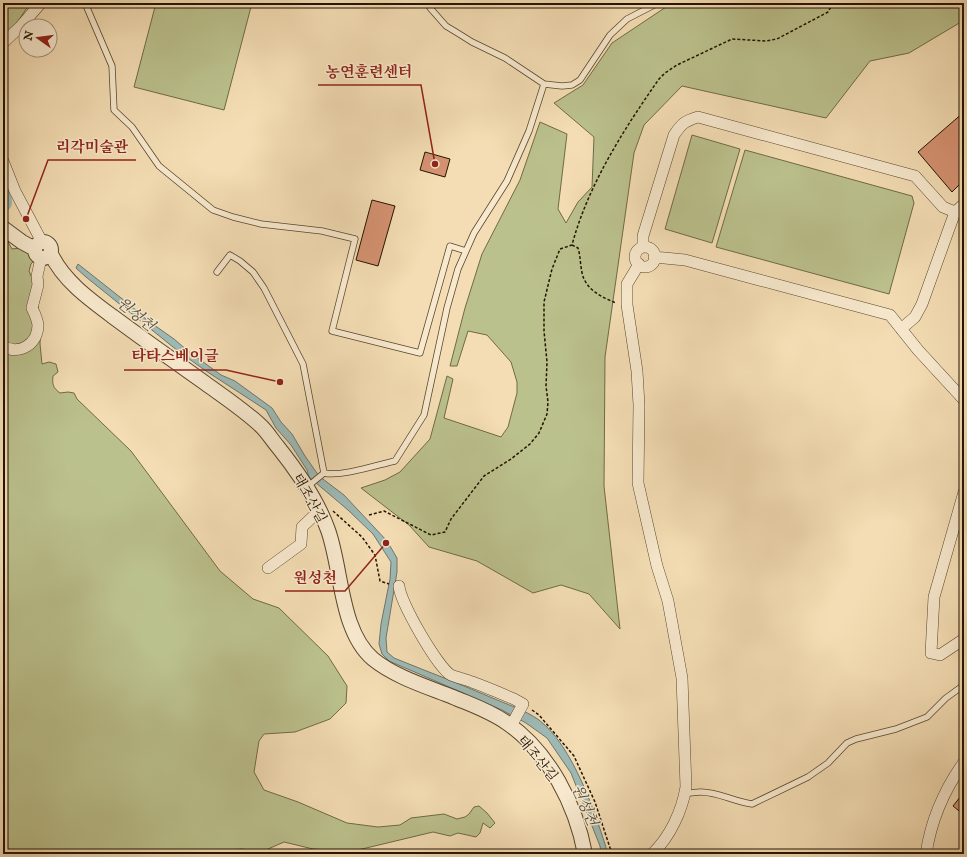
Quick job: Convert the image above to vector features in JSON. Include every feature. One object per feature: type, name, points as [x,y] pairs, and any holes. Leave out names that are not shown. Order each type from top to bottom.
[{"type":"street","points":[[3,43],[20,27],[41,3]]},
{"type":"street","points":[[643,247],[643,236],[674,135],[686,121],[698,117],[915,176],[943,208],[955,212]]},
{"type":"street","name":"태조산길","points":[[3,161],[42,251],[54,260],[66,276],[87,297],[226,398],[262,427],[309,486],[325,509],[347,613],[358,642],[372,659],[390,671],[486,710],[512,723],[528,740],[563,789],[582,837],[585,854]]},
{"type":"street","points":[[901,329],[915,317],[922,304],[955,212],[964,204]]},
{"type":"street","points":[[3,228],[22,242],[42,251],[37,276],[38,285],[32,308],[36,316],[38,327],[36,334],[27,347],[21,350],[13,351],[3,346]]},
{"type":"street","points":[[643,247],[651,250],[654,257],[653,262],[648,266],[642,266],[636,262],[635,255],[638,250],[643,247]]},
{"type":"street","points":[[654,257],[685,260],[890,315],[918,350],[964,400]]},
{"type":"street","points":[[639,264],[627,284],[627,307],[637,371],[639,405],[638,483],[657,566],[668,601],[682,678],[686,787],[679,812],[671,829],[663,842],[652,854]]},
{"type":"street","points":[[964,495],[934,597],[930,652],[940,655],[964,639]]},
{"type":"street","points":[[268,568],[301,544],[302,527],[325,509]]},
{"type":"street","points":[[400,586],[400,591],[407,609],[419,631],[450,674],[514,699],[522,705],[512,723]]},
{"type":"street","points":[[926,854],[928,839],[935,816],[952,778],[964,762]]},
{"type":"lane","points":[[85,3],[112,66],[114,110],[132,127],[159,166],[213,210],[261,224],[322,231],[355,240],[332,331],[420,353],[450,246],[466,251]]},
{"type":"lane","points":[[427,3],[446,26],[472,42],[505,58],[544,84],[562,86],[572,85],[580,80],[610,35],[627,19],[658,3]]},
{"type":"lane","points":[[309,486],[323,475],[351,471],[394,461],[424,415],[447,308],[458,269],[474,233],[507,182],[528,131],[544,84]]},
{"type":"lane","points":[[217,272],[230,255],[240,261],[253,272],[285,327],[303,364],[323,475]]},
{"type":"lane","points":[[685,794],[702,792],[752,804],[808,777],[828,763],[847,743],[856,739],[896,729],[927,717],[946,698],[964,685]]},
{"type":"path","points":[[572,245],[587,199],[603,169],[647,97],[665,73],[677,65],[732,38],[766,41],[777,39],[828,12],[833,3]]},
{"type":"path","points":[[369,516],[384,511],[431,535],[445,532],[451,519],[484,476],[511,459],[530,444],[539,433],[546,414],[548,402],[546,386],[547,362],[544,331],[544,302],[552,269],[560,249],[572,245],[578,248],[584,279],[590,287],[598,295],[627,307]]},
{"type":"path","points":[[325,509],[362,537],[375,554],[380,581],[385,584]]},
{"type":"path","points":[[522,705],[539,715],[574,756],[595,802],[612,854]]},
{"type":"green space","points":[[3,3],[30,3],[20,18],[18,18],[18,21],[13,29],[3,36]]},
{"type":"green space","points":[[156,3],[252,3],[224,110],[134,87]]},
{"type":"green space","points":[[672,3],[964,3],[964,23],[961,22],[909,53],[870,61],[826,118],[682,86],[644,125],[634,153],[605,357],[604,486],[620,629],[589,594],[561,585],[533,593],[477,561],[429,547],[409,525],[361,488],[385,480],[400,472],[430,439],[447,376],[453,379],[444,418],[501,437],[508,427],[517,393],[517,382],[511,362],[487,335],[468,331],[457,366],[450,366],[465,308],[482,254],[520,180],[540,122],[567,134],[558,209],[566,223],[578,202],[592,187],[594,137],[554,103],[583,85],[612,43]]},
{"type":"green space","points":[[692,135],[740,149],[712,243],[665,229]]},
{"type":"green space","points":[[745,150],[912,196],[914,203],[889,294],[716,247]]},
{"type":"green space","points":[[3,233],[12,249],[20,248],[36,258],[31,264],[29,271],[33,281],[41,322],[40,344],[42,364],[49,362],[56,364],[58,372],[53,376],[53,381],[56,389],[60,393],[74,393],[77,399],[131,451],[220,571],[253,599],[279,608],[328,656],[347,686],[346,703],[330,719],[295,732],[264,734],[259,741],[254,772],[264,790],[298,802],[347,823],[378,827],[400,825],[411,818],[444,814],[457,819],[465,817],[474,807],[479,806],[495,823],[490,828],[483,823],[480,833],[476,837],[458,833],[450,836],[433,832],[348,851],[313,849],[284,842],[259,853],[242,849],[190,854],[3,854]]},
{"type":"water","points":[[78,264],[188,351],[221,375],[235,381],[272,408],[281,422],[292,434],[319,476],[344,495],[387,541],[397,558],[397,572],[386,638],[387,652],[394,658],[515,707],[539,720],[551,732],[573,763],[590,801],[608,854],[601,854],[600,846],[571,773],[547,738],[526,723],[502,710],[389,661],[382,654],[379,644],[381,624],[390,579],[391,562],[373,534],[348,510],[309,477],[307,470],[291,445],[276,428],[266,410],[178,351],[86,277],[76,268]]},
{"type":"building","points":[[964,112],[964,180],[952,192],[918,152]]},
{"type":"building","points":[[425,152],[450,159],[445,177],[420,170]]},
{"type":"building","points":[[372,200],[395,206],[378,266],[356,260]]},
{"type":"building","points":[[964,792],[964,815],[953,806]]},
{"type":"waterway","points":[[3,191],[4,203]]},
{"type":"place","name":"농연훈련센터","points":[[435,164]]},
{"type":"place","name":"리각미술관","points":[[26,219]]},
{"type":"place","name":"타타스베이글","points":[[280,382]]},
{"type":"place","name":"원성천","points":[[386,543]]}]
